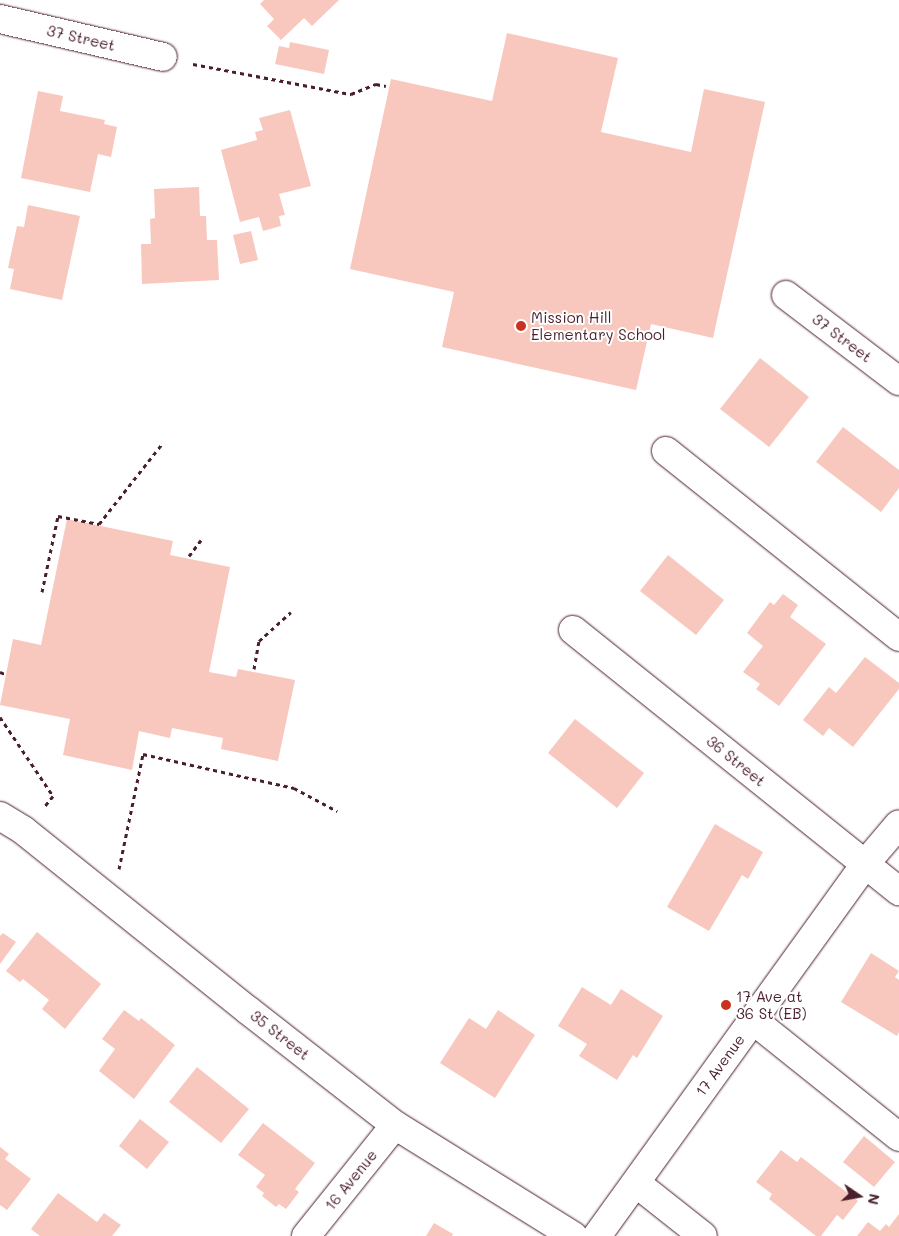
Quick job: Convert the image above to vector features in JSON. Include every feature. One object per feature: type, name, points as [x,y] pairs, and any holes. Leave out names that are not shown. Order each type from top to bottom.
[{"type":"street","name":"37 Street","points":[[0,19],[163,57]]},
{"type":"street","name":"37 Street","points":[[786,295],[899,382]]},
{"type":"street","points":[[666,451],[899,637]]},
{"type":"street","name":"36 Street","points":[[573,630],[899,892]]},
{"type":"street","name":"35 Street","points":[[12,823],[395,1125],[573,1236]]},
{"type":"street","name":"17 Avenue","points":[[597,1236],[865,864],[899,824]]},
{"type":"street","points":[[753,1020],[899,1137]]},
{"type":"street","name":"16 Avenue","points":[[306,1236],[395,1125]]},
{"type":"street","points":[[636,1183],[703,1236]]},
{"type":"path","points":[[163,57],[351,94],[376,84],[386,86]]},
{"type":"path","points":[[42,592],[58,516],[100,524],[162,444]]},
{"type":"path","points":[[189,556],[201,540]]},
{"type":"path","points":[[254,669],[259,640],[291,612]]},
{"type":"path","points":[[0,672],[5,674]]},
{"type":"path","points":[[0,717],[54,796],[12,823]]},
{"type":"path","points":[[106,896],[117,882],[143,754],[294,788],[337,811]]},
{"type":"building","points":[[264,0],[339,0],[312,26],[304,18],[281,40],[267,26],[274,19],[260,4]]},
{"type":"building","name":"Mission Hill Elementary School","points":[[507,33],[618,58],[601,132],[691,152],[704,89],[765,102],[713,338],[651,324],[636,390],[442,347],[454,292],[350,269],[391,79],[492,101]]},
{"type":"building","points":[[290,42],[329,50],[324,74],[275,64],[279,46],[289,48]]},
{"type":"building","points":[[38,91],[63,96],[60,111],[105,120],[104,124],[117,127],[111,157],[98,154],[90,192],[21,178]]},
{"type":"building","points":[[290,110],[311,186],[279,194],[285,215],[279,216],[281,226],[263,231],[259,217],[240,222],[221,150],[257,140],[255,132],[263,130],[259,118]]},
{"type":"building","points":[[199,187],[200,216],[206,216],[207,240],[217,240],[219,280],[142,284],[141,244],[151,244],[150,219],[155,218],[154,189]]},
{"type":"building","points":[[28,205],[80,216],[62,300],[10,289],[14,269],[8,268],[17,226],[24,227]]},
{"type":"building","points":[[251,231],[258,260],[240,264],[233,235]]},
{"type":"building","points":[[760,358],[809,397],[769,447],[720,409]]},
{"type":"building","points":[[843,427],[899,470],[899,488],[881,512],[816,462]]},
{"type":"building","points":[[67,519],[173,541],[170,555],[230,567],[209,672],[236,677],[238,669],[295,680],[278,761],[221,749],[223,738],[172,728],[170,738],[139,731],[132,770],[63,755],[70,719],[0,705],[13,639],[41,645]]},
{"type":"building","points":[[668,555],[724,600],[696,635],[640,591]]},
{"type":"building","points":[[783,594],[798,605],[790,617],[826,644],[779,706],[756,689],[760,684],[743,672],[763,646],[747,633],[770,602],[774,605]]},
{"type":"building","points":[[865,657],[899,683],[899,689],[853,747],[829,728],[823,736],[803,720],[829,687],[836,693]]},
{"type":"building","points":[[575,719],[644,773],[617,808],[548,753]]},
{"type":"building","points":[[715,824],[763,852],[748,879],[742,875],[709,931],[667,907]]},
{"type":"building","points":[[37,932],[101,984],[65,1029],[42,1009],[49,1000],[23,979],[20,982],[6,971]]},
{"type":"building","points":[[3,933],[16,942],[0,964],[0,936]]},
{"type":"building","points":[[871,953],[899,971],[895,977],[899,980],[899,1032],[897,1036],[841,1002]]},
{"type":"building","points":[[582,987],[611,1005],[621,989],[663,1016],[637,1058],[633,1055],[617,1080],[579,1056],[587,1044],[558,1026]]},
{"type":"building","points":[[124,1010],[139,1021],[141,1018],[175,1045],[134,1099],[99,1071],[115,1049],[102,1039]]},
{"type":"building","points":[[498,1010],[535,1035],[495,1098],[440,1063],[469,1018],[486,1029]]},
{"type":"building","points":[[197,1067],[249,1109],[221,1143],[169,1102]]},
{"type":"building","points":[[140,1119],[169,1142],[147,1169],[119,1146]]},
{"type":"building","points":[[263,1123],[315,1163],[295,1189],[299,1192],[286,1209],[279,1204],[276,1207],[262,1196],[264,1193],[256,1187],[265,1175],[238,1155]]},
{"type":"building","points":[[864,1136],[895,1162],[874,1187],[843,1162]]},
{"type":"building","points":[[0,1147],[9,1154],[5,1159],[31,1179],[7,1210],[0,1205]]},
{"type":"building","points":[[781,1150],[797,1162],[801,1157],[858,1201],[843,1220],[837,1215],[821,1236],[816,1236],[769,1199],[772,1194],[756,1182]]},
{"type":"building","points":[[58,1193],[97,1222],[104,1213],[121,1225],[112,1236],[40,1236],[31,1229]]},
{"type":"building","points":[[899,1214],[899,1236],[857,1236],[868,1222],[880,1231],[886,1224],[889,1227]]},
{"type":"building","points":[[434,1223],[453,1234],[452,1236],[426,1236]]},
{"type":"place","name":"Mission Hill Elementary School","points":[[521,326]]},
{"type":"place","name":"17 Ave at 36 St (EB)","points":[[726,1005]]}]
